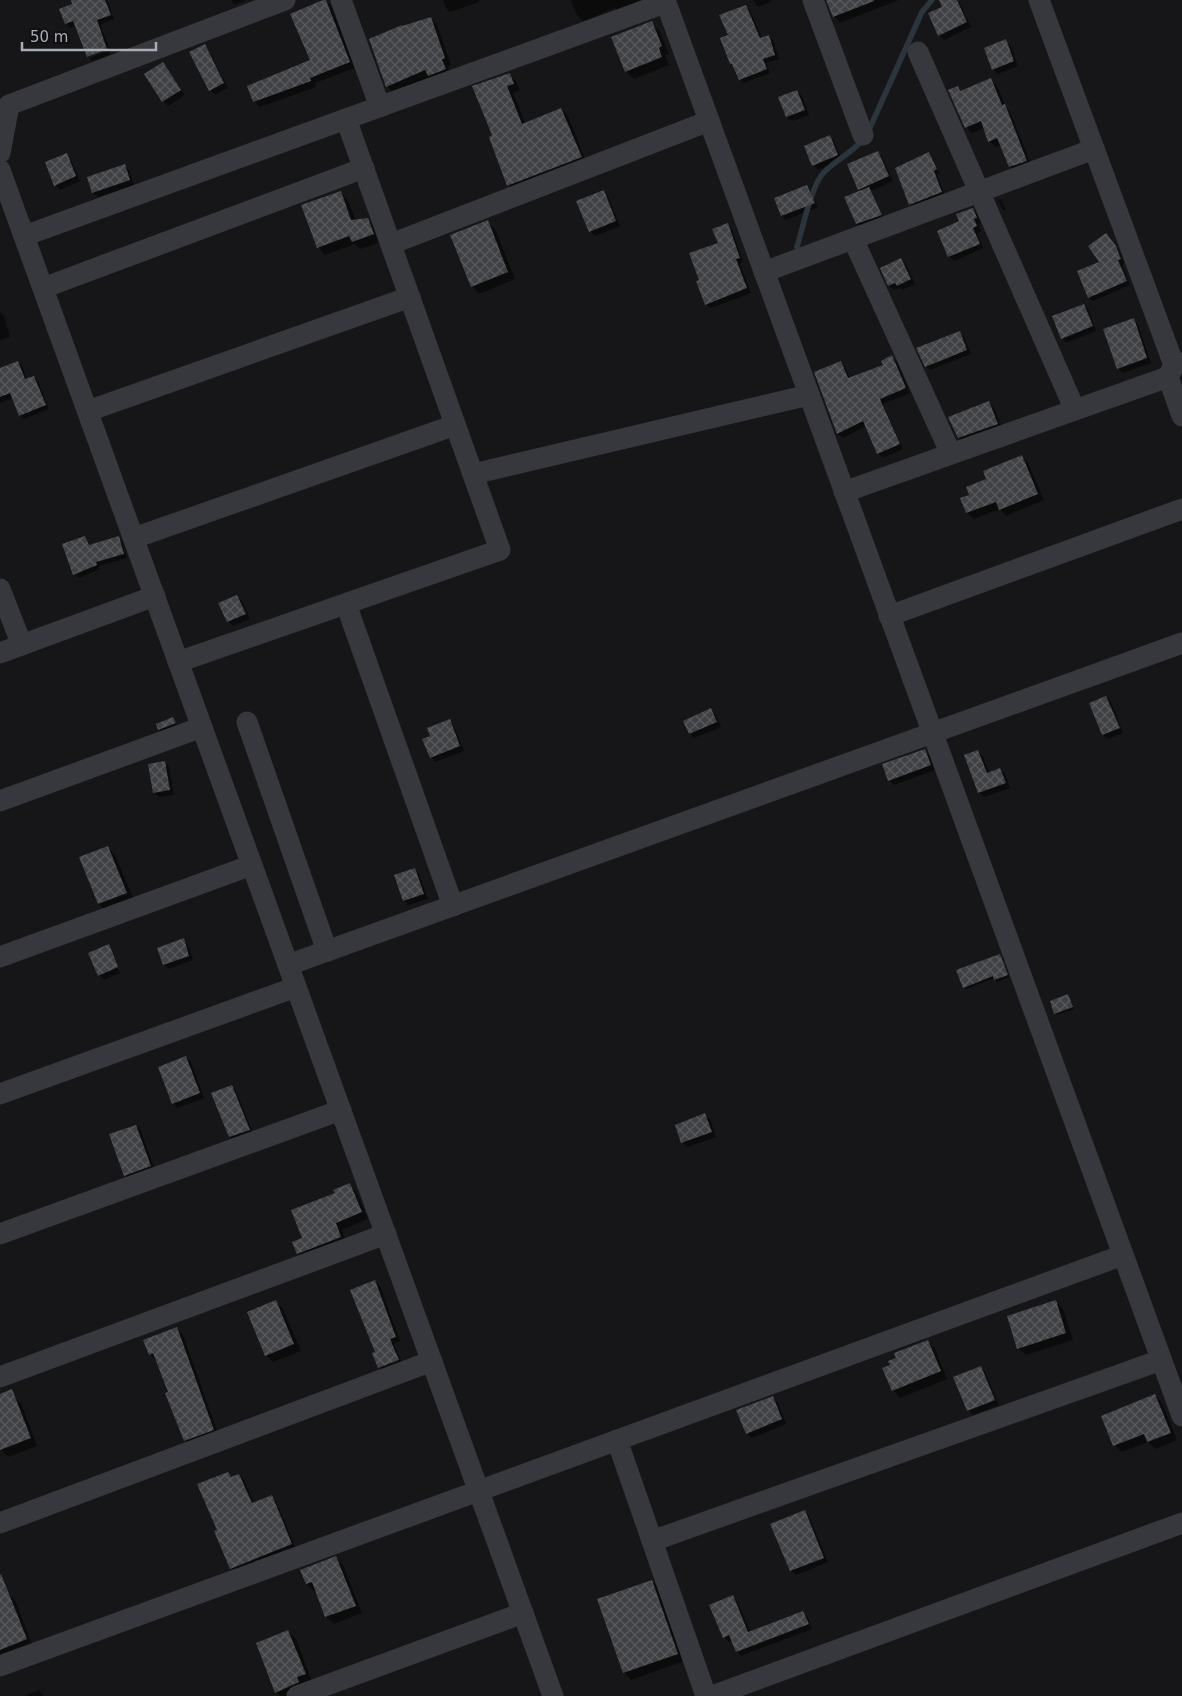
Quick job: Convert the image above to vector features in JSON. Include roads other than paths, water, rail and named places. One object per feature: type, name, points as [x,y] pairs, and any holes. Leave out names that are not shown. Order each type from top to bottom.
[{"type":"street","points":[[0,152],[9,105],[285,0]]},
{"type":"street","points":[[341,0],[380,106]]},
{"type":"street","points":[[812,0],[863,135]]},
{"type":"street","points":[[1039,0],[1175,368],[1182,416]]},
{"type":"street","points":[[24,236],[665,1],[1182,1416]]},
{"type":"street","points":[[918,52],[1075,410]]},
{"type":"street","points":[[178,662],[500,550],[346,119]]},
{"type":"street","points":[[391,244],[709,122]]},
{"type":"street","points":[[764,272],[1094,149]]},
{"type":"street","points":[[43,288],[364,168]]},
{"type":"street","points":[[0,170],[553,1696]]},
{"type":"street","points":[[853,239],[951,454]]},
{"type":"street","points":[[88,411],[410,296]]},
{"type":"street","points":[[844,492],[1075,410],[1175,368]]},
{"type":"street","points":[[473,474],[809,395]]},
{"type":"street","points":[[134,538],[456,425]]},
{"type":"street","points":[[889,616],[1182,509]]},
{"type":"street","points":[[0,589],[22,645]]},
{"type":"street","points":[[0,653],[155,596]]},
{"type":"street","points":[[346,604],[453,906]]},
{"type":"street","points":[[288,965],[1182,643]]},
{"type":"street","points":[[247,722],[327,951]]},
{"type":"street","points":[[0,801],[202,727]]},
{"type":"street","points":[[0,957],[252,865]]},
{"type":"street","points":[[0,1094],[296,987]]},
{"type":"street","points":[[0,1234],[341,1110]]},
{"type":"street","points":[[0,1377],[386,1234]]},
{"type":"street","points":[[0,1666],[1123,1255]]},
{"type":"street","points":[[652,1541],[1161,1360]]},
{"type":"street","points":[[0,1523],[432,1361]]},
{"type":"street","points":[[617,1440],[706,1696]]},
{"type":"street","points":[[712,1696],[1182,1523]]},
{"type":"street","points":[[297,1696],[523,1613]]},
{"type":"waterway","points":[[868,132],[922,12],[932,0]]},
{"type":"waterway","points":[[797,247],[810,200],[821,176],[863,139]]}]
